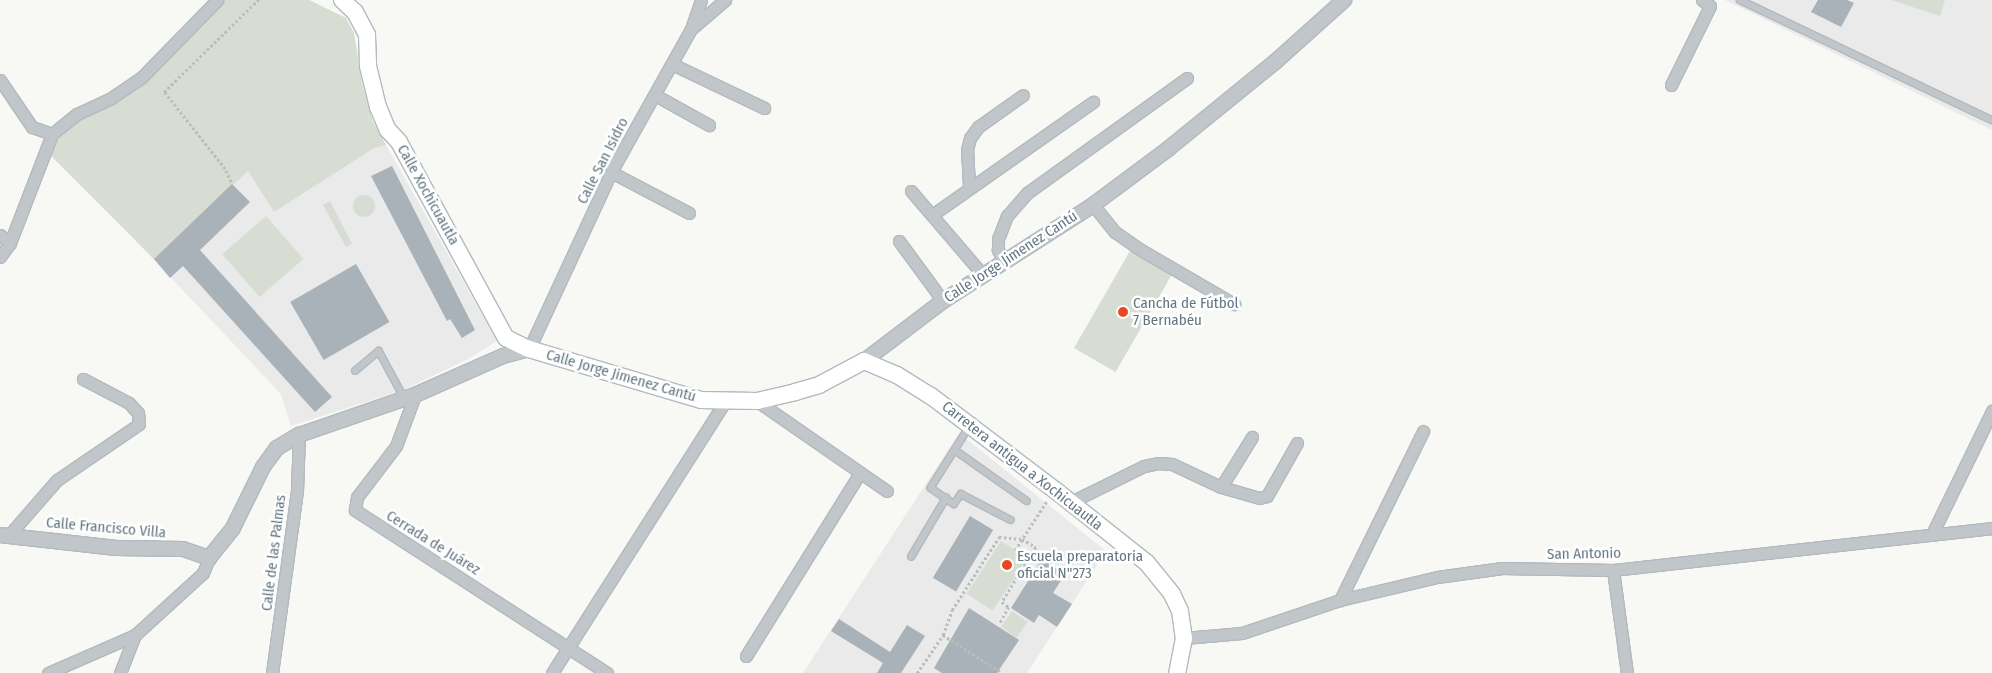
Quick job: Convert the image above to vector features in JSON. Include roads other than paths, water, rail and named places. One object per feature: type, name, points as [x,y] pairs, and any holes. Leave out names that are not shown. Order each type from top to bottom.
[{"type":"main road","name":"Calle Xochicuautla","points":[[342,0],[355,12],[367,35],[368,66],[378,107],[388,130],[399,142],[506,338],[529,349]]},
{"type":"main road","name":"Calle Jorge Jimenez Cantú","points":[[529,349],[653,388],[700,400],[725,401],[757,401],[819,385],[864,361]]},
{"type":"main road","name":"Carretera antigua a Xochicuautla","points":[[864,361],[897,375],[970,426],[1071,502],[1160,578],[1180,611],[1184,638],[1177,673]]},
{"type":"street","points":[[0,257],[10,243],[52,134],[77,114],[111,98],[142,78],[217,0]]},
{"type":"street","points":[[691,29],[701,0]]},
{"type":"street","name":"Calle San Isidro","points":[[529,349],[611,172],[674,65],[691,29],[725,0]]},
{"type":"street","name":"Calle Jorge Jimenez Cantú","points":[[864,361],[943,301],[1093,205],[1275,62],[1344,0]]},
{"type":"street","points":[[1671,85],[1710,6],[1702,0]]},
{"type":"street","points":[[674,65],[764,108]]},
{"type":"street","points":[[1004,261],[998,250],[998,239],[1007,216],[1027,193],[1187,78]]},
{"type":"street","points":[[0,80],[32,127],[52,134]]},
{"type":"street","points":[[655,95],[709,126]]},
{"type":"street","points":[[969,186],[970,138],[978,127],[1023,96]]},
{"type":"street","points":[[932,215],[969,186],[1093,102]]},
{"type":"street","points":[[611,172],[689,212]]},
{"type":"street","points":[[911,191],[983,275]]},
{"type":"street","points":[[1093,205],[1116,232],[1141,250],[1234,304]]},
{"type":"street","points":[[0,235],[10,243]]},
{"type":"street","points":[[899,241],[943,301]]},
{"type":"street","name":"Calle Jorge Jimenez Cantú","points":[[120,673],[135,635],[203,573],[209,558],[234,528],[263,467],[277,448],[299,435],[410,397],[503,356],[529,349]]},
{"type":"street","points":[[4,535],[57,480],[139,424],[138,413],[130,403],[83,379]]},
{"type":"street","name":"Cerrada de Juárez","points":[[410,397],[396,446],[357,497],[355,510],[607,673]]},
{"type":"street","points":[[552,673],[725,401]]},
{"type":"street","points":[[757,401],[886,492]]},
{"type":"street","points":[[1933,532],[1992,411]]},
{"type":"street","points":[[1340,600],[1423,431]]},
{"type":"street","name":"Calle de las Palmas","points":[[272,673],[296,491],[299,435]]},
{"type":"street","points":[[1221,487],[1252,437]]},
{"type":"street","points":[[1071,502],[1144,466],[1158,463],[1172,464],[1221,487],[1259,498],[1267,496],[1297,443]]},
{"type":"street","points":[[746,656],[860,472]]},
{"type":"street","name":"San Antonio","points":[[1184,638],[1242,633],[1340,600],[1437,577],[1502,568],[1613,570],[1933,532],[1992,528]]},
{"type":"street","name":"Calle Francisco Villa","points":[[4,535],[116,548],[183,549],[209,558]]},
{"type":"street","points":[[1613,570],[1628,673]]},
{"type":"street","points":[[48,673],[135,635]]},
{"type":"lane","points":[[1740,0],[1992,120]]},
{"type":"lane","points":[[355,371],[379,351],[410,397]]},
{"type":"lane","points":[[970,426],[931,488],[954,504],[961,494],[1011,520]]},
{"type":"lane","points":[[955,450],[1027,501]]},
{"type":"lane","points":[[911,557],[946,498]]},
{"type":"place","name":"Cancha de Fútbol 7 Bernabéu","points":[[1123,312]]},
{"type":"place","name":"Escuela preparatoria oficial N\"273","points":[[1007,565]]}]
